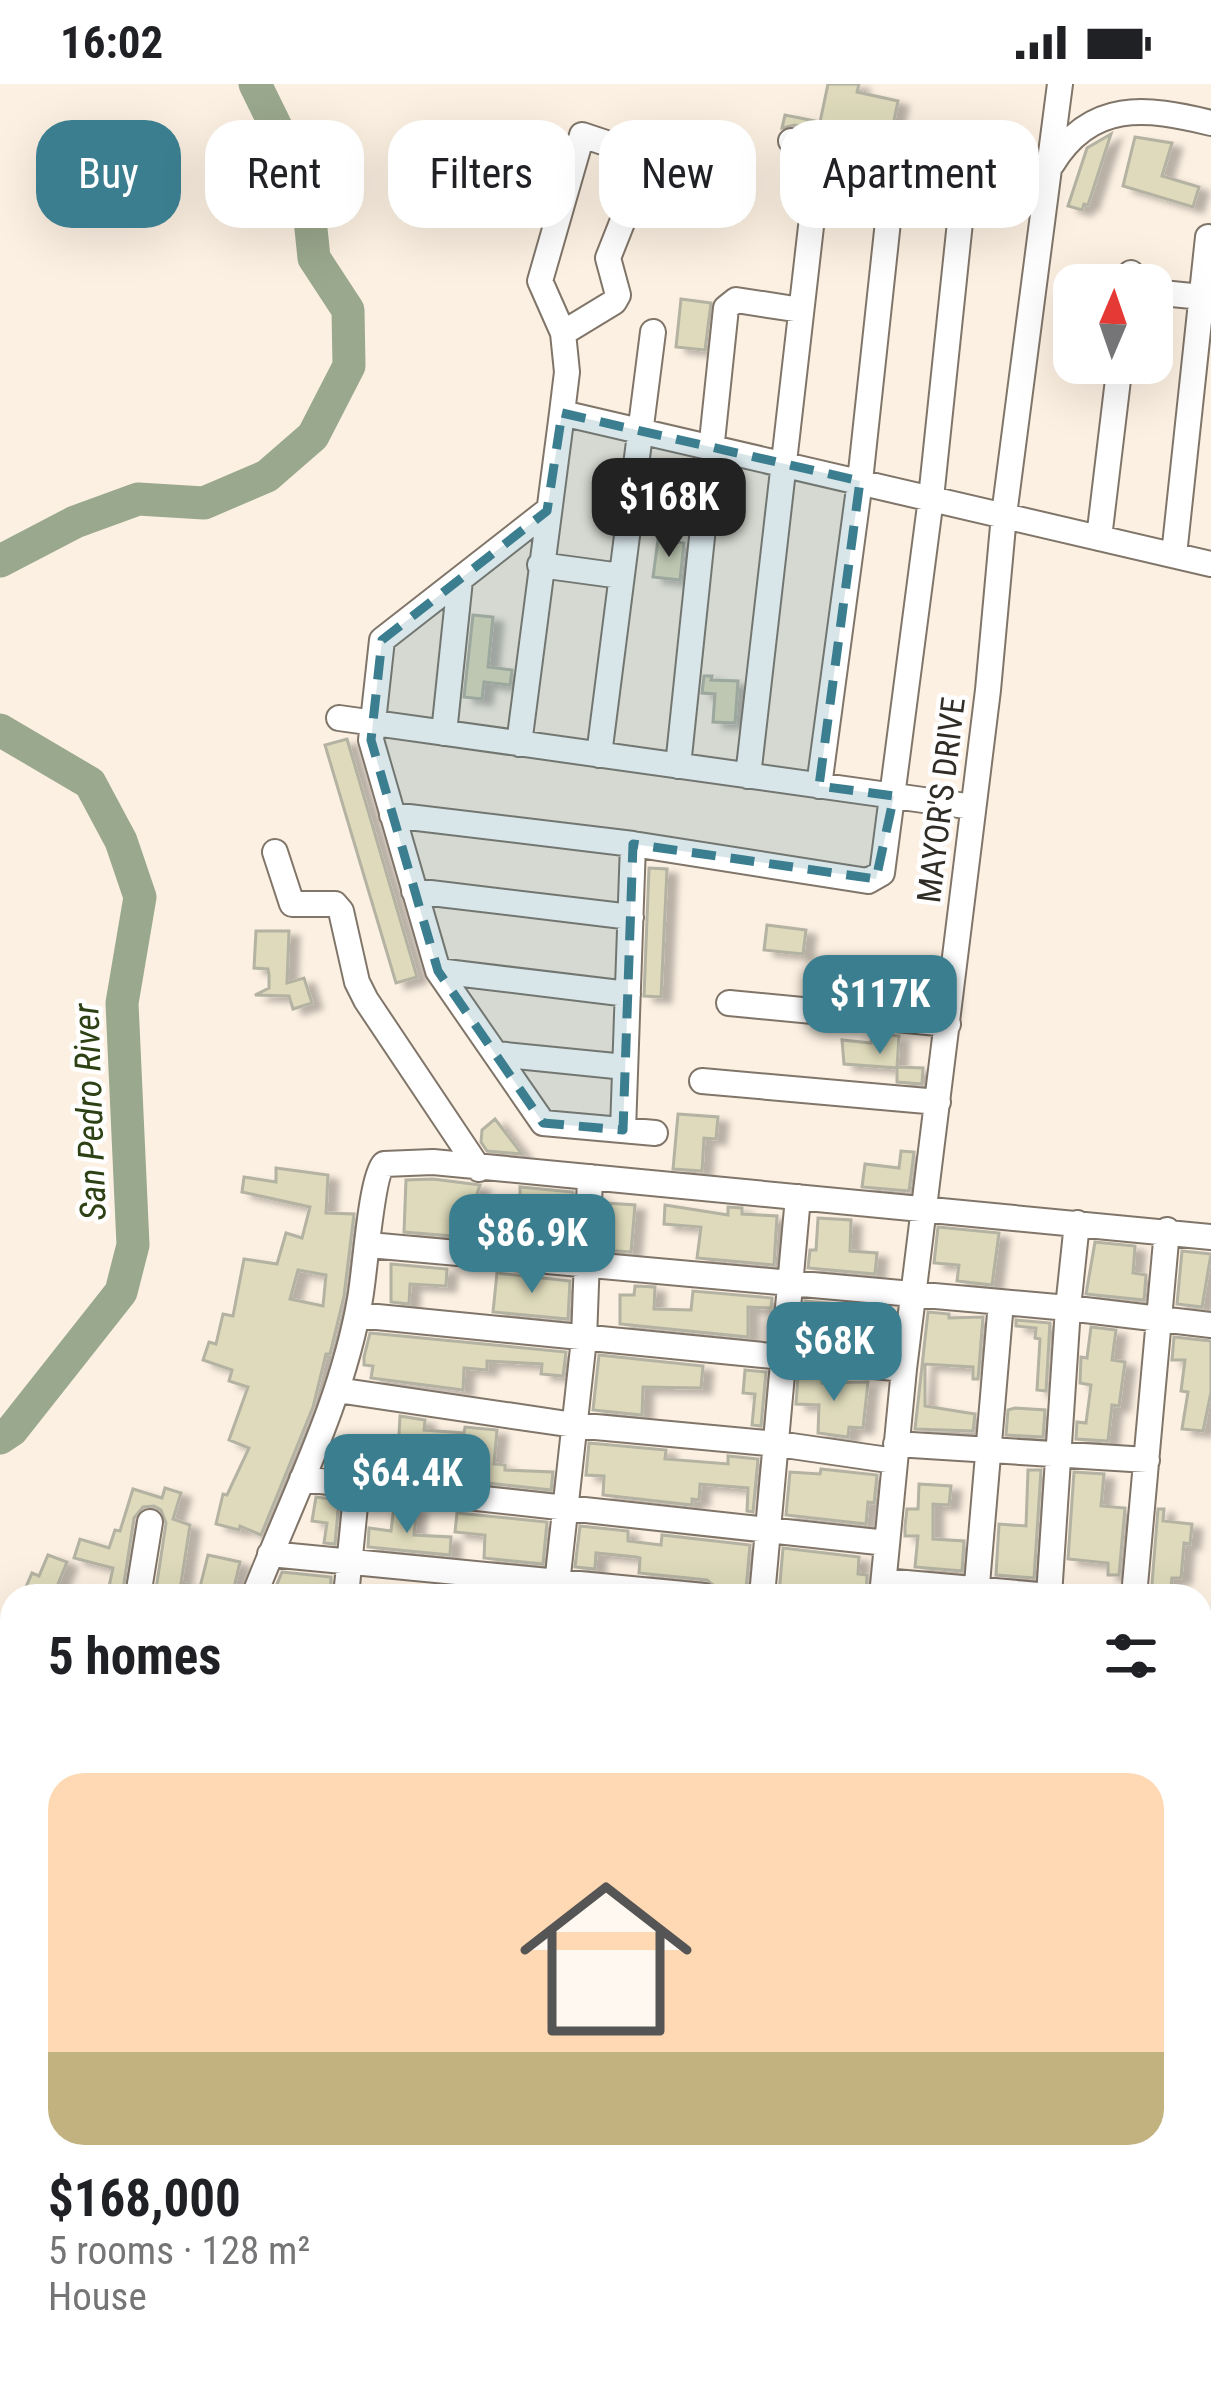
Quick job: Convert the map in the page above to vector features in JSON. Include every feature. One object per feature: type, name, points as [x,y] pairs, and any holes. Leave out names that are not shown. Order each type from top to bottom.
[{"type":"street","name":"MAYOR'S DRIVE","points":[[883,1584],[1004,515],[1060,84]]},
{"type":"street","points":[[1047,171],[1065,143],[1101,118],[1130,111],[1161,112],[1211,123]]},
{"type":"street","points":[[519,744],[567,373],[563,333],[540,281],[582,135],[648,157],[608,258],[618,295],[563,333]]},
{"type":"street","points":[[748,776],[811,228]]},
{"type":"street","points":[[819,786],[860,481],[887,228]]},
{"type":"street","points":[[392,815],[876,879],[882,873],[961,228]]},
{"type":"street","points":[[1174,555],[1211,238]]},
{"type":"street","points":[[1173,294],[1202,297]]},
{"type":"street","points":[[677,766],[729,303],[736,300],[801,310]]},
{"type":"street","points":[[599,755],[653,332]]},
{"type":"street","points":[[1099,538],[1117,384]]},
{"type":"street","points":[[562,413],[1211,564]]},
{"type":"street","points":[[547,511],[382,640],[371,740],[438,970],[543,1123],[655,1133]]},
{"type":"street","points":[[541,566],[621,576]]},
{"type":"street","points":[[444,733],[460,580]]},
{"type":"street","points":[[339,718],[974,808]]},
{"type":"street","points":[[622,1130],[633,844]]},
{"type":"street","points":[[275,852],[292,904],[325,902],[341,911],[357,982],[366,1000],[479,1168]]},
{"type":"street","points":[[414,890],[631,916]]},
{"type":"street","points":[[438,970],[628,994]]},
{"type":"street","points":[[729,1003],[947,1024]]},
{"type":"street","points":[[496,1054],[625,1067]]},
{"type":"street","points":[[702,1082],[938,1102]]},
{"type":"street","points":[[259,1584],[338,1390],[357,1316],[373,1183],[384,1164],[433,1162],[1211,1237]]},
{"type":"street","points":[[556,1584],[584,1340],[590,1177]]},
{"type":"street","points":[[764,1584],[798,1197]]},
{"type":"street","points":[[1050,1584],[1067,1308],[1077,1223]]},
{"type":"street","points":[[1135,1584],[1167,1230]]},
{"type":"street","points":[[369,1245],[1211,1325]]},
{"type":"street","points":[[977,1584],[1001,1302]]},
{"type":"street","points":[[357,1316],[904,1369]]},
{"type":"street","points":[[338,1390],[574,1425],[778,1444],[896,1453],[987,1450],[1147,1460]]},
{"type":"street","points":[[302,1479],[886,1543]]},
{"type":"street","points":[[347,1584],[357,1486]]},
{"type":"street","points":[[140,1584],[150,1522]]},
{"type":"street","points":[[270,1554],[519,1584]]},
{"type":"highlighted area","points":[[562,413],[860,481],[819,786],[894,796],[876,879],[633,844],[623,1130],[543,1123],[438,971],[371,740],[382,640],[547,511]]},
{"type":"building","points":[[828,84],[859,84],[857,92],[898,101],[894,120],[820,120]]},
{"type":"building","points":[[1111,134],[1088,205],[1082,210],[1068,206],[1087,148]]},
{"type":"building","points":[[1135,137],[1172,143],[1162,176],[1199,187],[1193,207],[1123,186]]},
{"type":"building","points":[[681,299],[711,303],[705,350],[676,347]]},
{"type":"building","points":[[658,540],[684,543],[680,580],[653,577]]},
{"type":"building","points":[[473,615],[493,617],[488,667],[512,670],[510,685],[484,682],[482,699],[464,697]]},
{"type":"building","points":[[704,676],[738,681],[735,723],[713,722],[715,694],[702,693]]},
{"type":"building","points":[[347,739],[417,977],[396,983],[325,745]]},
{"type":"building","points":[[649,868],[667,869],[661,997],[644,996]]},
{"type":"building","points":[[767,925],[806,930],[803,954],[764,950]]},
{"type":"building","points":[[256,931],[289,931],[287,983],[304,978],[312,1003],[293,1009],[289,996],[255,995],[269,988],[268,969],[254,968]]},
{"type":"building","points":[[872,1033],[899,1036],[897,1067],[923,1068],[922,1084],[897,1082],[897,1068],[844,1064],[842,1040],[871,1043]]},
{"type":"building","points":[[678,1114],[718,1117],[716,1139],[704,1138],[702,1171],[673,1169]]},
{"type":"building","points":[[495,1119],[522,1154],[487,1151],[481,1142],[482,1130]]},
{"type":"building","points":[[901,1151],[914,1152],[909,1191],[862,1187],[865,1164],[899,1168]]},
{"type":"building","points":[[276,1168],[328,1175],[326,1213],[354,1214],[344,1296],[330,1354],[326,1354],[313,1407],[261,1535],[240,1526],[239,1530],[216,1524],[223,1494],[227,1495],[249,1448],[229,1440],[248,1387],[229,1381],[232,1370],[203,1360],[209,1342],[216,1344],[223,1314],[233,1316],[244,1259],[277,1264],[286,1233],[302,1238],[310,1207],[242,1192],[244,1177],[276,1182]],"holes":[[[298,1270],[326,1275],[323,1306],[290,1299]]]},
{"type":"building","points":[[406,1180],[480,1185],[476,1197],[520,1200],[520,1187],[573,1192],[572,1222],[516,1218],[513,1241],[404,1232]]},
{"type":"building","points":[[606,1203],[635,1205],[631,1252],[604,1250]]},
{"type":"building","points":[[665,1205],[728,1215],[728,1207],[742,1208],[742,1214],[777,1216],[774,1265],[697,1258],[701,1227],[664,1224]]},
{"type":"building","points":[[818,1218],[851,1220],[850,1251],[877,1253],[875,1274],[808,1268],[810,1250],[816,1250]]},
{"type":"building","points":[[938,1227],[999,1233],[992,1285],[957,1281],[959,1265],[934,1263]]},
{"type":"building","points":[[1095,1242],[1135,1246],[1133,1273],[1146,1275],[1144,1300],[1086,1294]]},
{"type":"building","points":[[1182,1251],[1211,1254],[1202,1307],[1177,1304]]},
{"type":"building","points":[[391,1264],[447,1269],[446,1286],[410,1284],[409,1304],[391,1302]]},
{"type":"building","points":[[497,1273],[570,1281],[568,1319],[493,1312]]},
{"type":"building","points":[[635,1286],[655,1287],[654,1309],[691,1310],[693,1291],[772,1298],[771,1308],[748,1307],[748,1337],[620,1324],[620,1295],[634,1295]]},
{"type":"building","points":[[805,1301],[881,1308],[880,1331],[853,1330],[852,1339],[828,1336],[830,1324],[803,1320]]},
{"type":"building","points":[[928,1312],[949,1314],[949,1318],[983,1317],[978,1379],[973,1379],[973,1367],[925,1364],[925,1406],[975,1414],[973,1431],[915,1429]]},
{"type":"building","points":[[1016,1320],[1050,1323],[1046,1391],[1037,1390],[1040,1339],[1035,1338],[1036,1328],[1016,1326]]},
{"type":"building","points":[[1091,1327],[1116,1330],[1112,1360],[1125,1362],[1119,1406],[1112,1405],[1108,1441],[1076,1439],[1077,1422],[1086,1423],[1091,1385],[1080,1383],[1081,1357],[1087,1358]]},
{"type":"building","points":[[370,1333],[566,1352],[563,1376],[541,1374],[542,1364],[487,1361],[487,1370],[464,1368],[463,1390],[371,1378],[373,1366],[364,1365]]},
{"type":"building","points":[[1174,1337],[1211,1341],[1211,1392],[1203,1431],[1182,1429],[1188,1392],[1181,1391],[1185,1360],[1172,1360]]},
{"type":"building","points":[[599,1355],[703,1366],[701,1388],[643,1387],[642,1415],[593,1410]]},
{"type":"building","points":[[745,1370],[766,1372],[761,1426],[752,1425],[755,1394],[743,1393]]},
{"type":"building","points":[[798,1375],[822,1378],[822,1383],[868,1382],[863,1428],[849,1427],[848,1437],[818,1433],[819,1405],[796,1404]]},
{"type":"building","points":[[1008,1410],[1045,1410],[1043,1437],[1006,1435]]},
{"type":"building","points":[[400,1416],[425,1420],[424,1430],[497,1430],[494,1464],[505,1465],[505,1470],[553,1472],[551,1490],[326,1465],[329,1459],[364,1462],[365,1450],[398,1453]]},
{"type":"building","points":[[589,1443],[666,1450],[665,1459],[728,1464],[728,1456],[758,1459],[753,1512],[747,1511],[748,1488],[700,1484],[699,1500],[692,1499],[692,1505],[603,1495],[604,1476],[586,1475]]},
{"type":"building","points":[[821,1469],[877,1475],[866,1524],[786,1515],[790,1472],[820,1474]]},
{"type":"building","points":[[1028,1470],[1041,1470],[1034,1578],[996,1575],[999,1524],[1026,1526]]},
{"type":"building","points":[[1074,1472],[1104,1474],[1101,1506],[1125,1508],[1119,1575],[1108,1575],[1108,1563],[1068,1559]]},
{"type":"building","points":[[919,1484],[951,1486],[949,1505],[933,1504],[933,1539],[964,1541],[962,1571],[915,1567],[918,1536],[905,1536],[905,1526],[907,1509],[918,1509]]},
{"type":"building","points":[[165,1488],[181,1493],[173,1519],[190,1525],[181,1583],[186,1584],[157,1584],[166,1523],[154,1506],[143,1507],[134,1518],[124,1584],[110,1584],[113,1568],[74,1558],[80,1539],[109,1548],[115,1530],[120,1531],[133,1489],[162,1498]]},
{"type":"building","points":[[316,1497],[339,1500],[335,1544],[324,1543],[327,1523],[312,1521]]},
{"type":"building","points":[[394,1506],[417,1508],[414,1535],[451,1537],[450,1555],[368,1547],[369,1528],[391,1531]]},
{"type":"building","points":[[1158,1509],[1164,1509],[1163,1521],[1192,1524],[1190,1544],[1184,1543],[1181,1578],[1172,1578],[1171,1584],[1152,1584]]},
{"type":"building","points":[[457,1513],[547,1522],[543,1564],[484,1558],[485,1535],[455,1532]]},
{"type":"building","points":[[580,1526],[628,1531],[628,1541],[661,1545],[662,1535],[750,1545],[746,1584],[639,1573],[640,1558],[596,1553],[595,1569],[575,1567]]},
{"type":"building","points":[[783,1548],[859,1557],[858,1574],[867,1575],[867,1584],[780,1584]]},
{"type":"building","points":[[48,1555],[67,1562],[58,1584],[27,1584],[32,1573],[39,1576]]},
{"type":"building","points":[[208,1555],[240,1562],[235,1584],[201,1584]]},
{"type":"building","points":[[282,1572],[331,1577],[331,1584],[277,1584]]},
{"type":"waterway","name":"San Pedro River","points":[[0,561],[75,522],[138,499],[204,503],[267,476],[313,436],[349,366],[348,310],[314,258],[307,190],[255,84]]},
{"type":"waterway","name":"San Pedro River","points":[[0,730],[90,783],[121,841],[140,897],[122,1003],[133,1245],[121,1292],[12,1430],[0,1438]]}]
